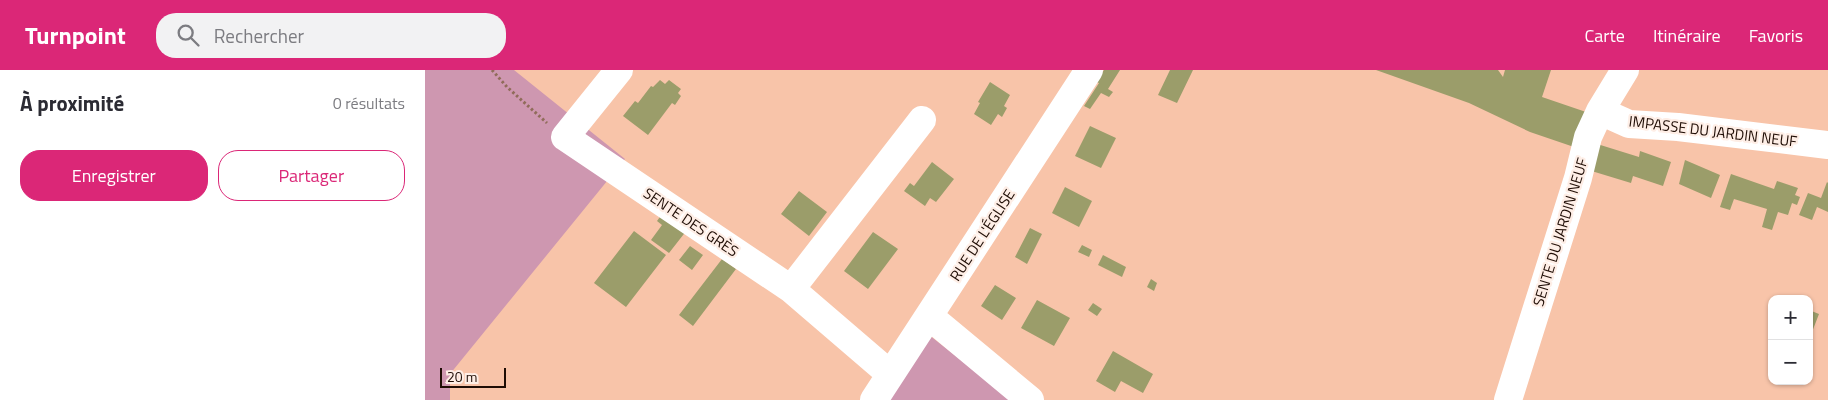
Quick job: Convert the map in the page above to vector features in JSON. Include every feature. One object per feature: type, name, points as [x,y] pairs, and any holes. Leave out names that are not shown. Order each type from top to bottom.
[{"type":"street","points":[[565,137],[619,70]]},
{"type":"street","name":"RUE DE L'ÉGLISE","points":[[874,400],[1089,70]]},
{"type":"street","name":"SENTE DU JARDIN NEUF","points":[[1508,400],[1578,178],[1588,137],[1599,111],[1625,70]]},
{"type":"street","name":"IMPASSE DU JARDIN NEUF","points":[[1599,111],[1629,124],[1678,127],[1828,145]]},
{"type":"street","points":[[791,289],[922,120]]},
{"type":"street","name":"SENTE DES GRÈS","points":[[565,137],[791,289],[890,374]]},
{"type":"street","points":[[929,316],[1030,400]]},
{"type":"path","points":[[492,70],[507,87],[552,128],[565,137]]},
{"type":"shaded area","points":[[425,70],[514,70],[625,159],[450,374],[450,400],[425,400]]},
{"type":"shaded area","points":[[929,335],[1012,400],[890,400]]},
{"type":"building","points":[[1104,70],[1120,70],[1108,89],[1113,92],[1109,97],[1101,93],[1090,109],[1084,106],[1099,83],[1096,82]]},
{"type":"building","points":[[1170,70],[1193,70],[1177,103],[1158,95]]},
{"type":"building","points":[[1376,70],[1498,70],[1503,77],[1505,70],[1551,70],[1542,97],[1586,112],[1574,147],[1530,132],[1469,103]]},
{"type":"building","points":[[660,80],[665,84],[669,80],[681,89],[678,93],[681,96],[675,105],[672,103],[648,135],[623,116],[635,101],[638,103],[651,86],[653,87]]},
{"type":"building","points":[[990,82],[1010,95],[1004,106],[1007,108],[1002,117],[998,114],[991,125],[974,114],[980,103],[978,102]]},
{"type":"building","points":[[1090,126],[1116,138],[1101,168],[1075,156]]},
{"type":"building","points":[[1594,143],[1639,157],[1640,151],[1671,162],[1663,186],[1633,176],[1631,183],[1585,169]]},
{"type":"building","points":[[1685,160],[1720,175],[1711,198],[1679,184]]},
{"type":"building","points":[[932,162],[954,179],[936,202],[930,198],[925,206],[904,191],[910,183],[914,186]]},
{"type":"building","points":[[1731,174],[1774,189],[1777,181],[1798,188],[1795,195],[1800,197],[1797,205],[1792,203],[1788,215],[1778,212],[1772,230],[1762,227],[1767,209],[1734,199],[1730,210],[1720,207]]},
{"type":"building","points":[[1827,182],[1828,212],[1817,207],[1812,220],[1799,215],[1808,193],[1821,198]]},
{"type":"building","points":[[1065,187],[1092,201],[1079,227],[1052,213]]},
{"type":"building","points":[[799,191],[827,212],[809,236],[781,214]]},
{"type":"building","points":[[662,214],[687,230],[669,253],[651,240],[662,225],[657,221]]},
{"type":"building","points":[[1030,228],[1042,234],[1027,264],[1015,257]]},
{"type":"building","points":[[634,231],[666,255],[626,307],[594,283]]},
{"type":"building","points":[[873,232],[898,249],[868,289],[844,271]]},
{"type":"building","points":[[1082,245],[1092,250],[1089,257],[1078,252]]},
{"type":"building","points":[[690,246],[703,255],[692,270],[679,260]]},
{"type":"building","points":[[1103,255],[1126,267],[1122,277],[1098,265]]},
{"type":"building","points":[[722,259],[736,269],[693,326],[679,315]]},
{"type":"building","points":[[1151,279],[1157,283],[1154,291],[1147,287]]},
{"type":"building","points":[[995,285],[1016,298],[1002,320],[981,306]]},
{"type":"building","points":[[1037,300],[1070,318],[1054,346],[1021,328]]},
{"type":"building","points":[[1093,303],[1102,309],[1097,316],[1088,310]]},
{"type":"building","points":[[1813,312],[1819,314],[1813,329]]},
{"type":"building","points":[[1113,351],[1153,374],[1143,393],[1121,381],[1115,392],[1096,381]]}]
